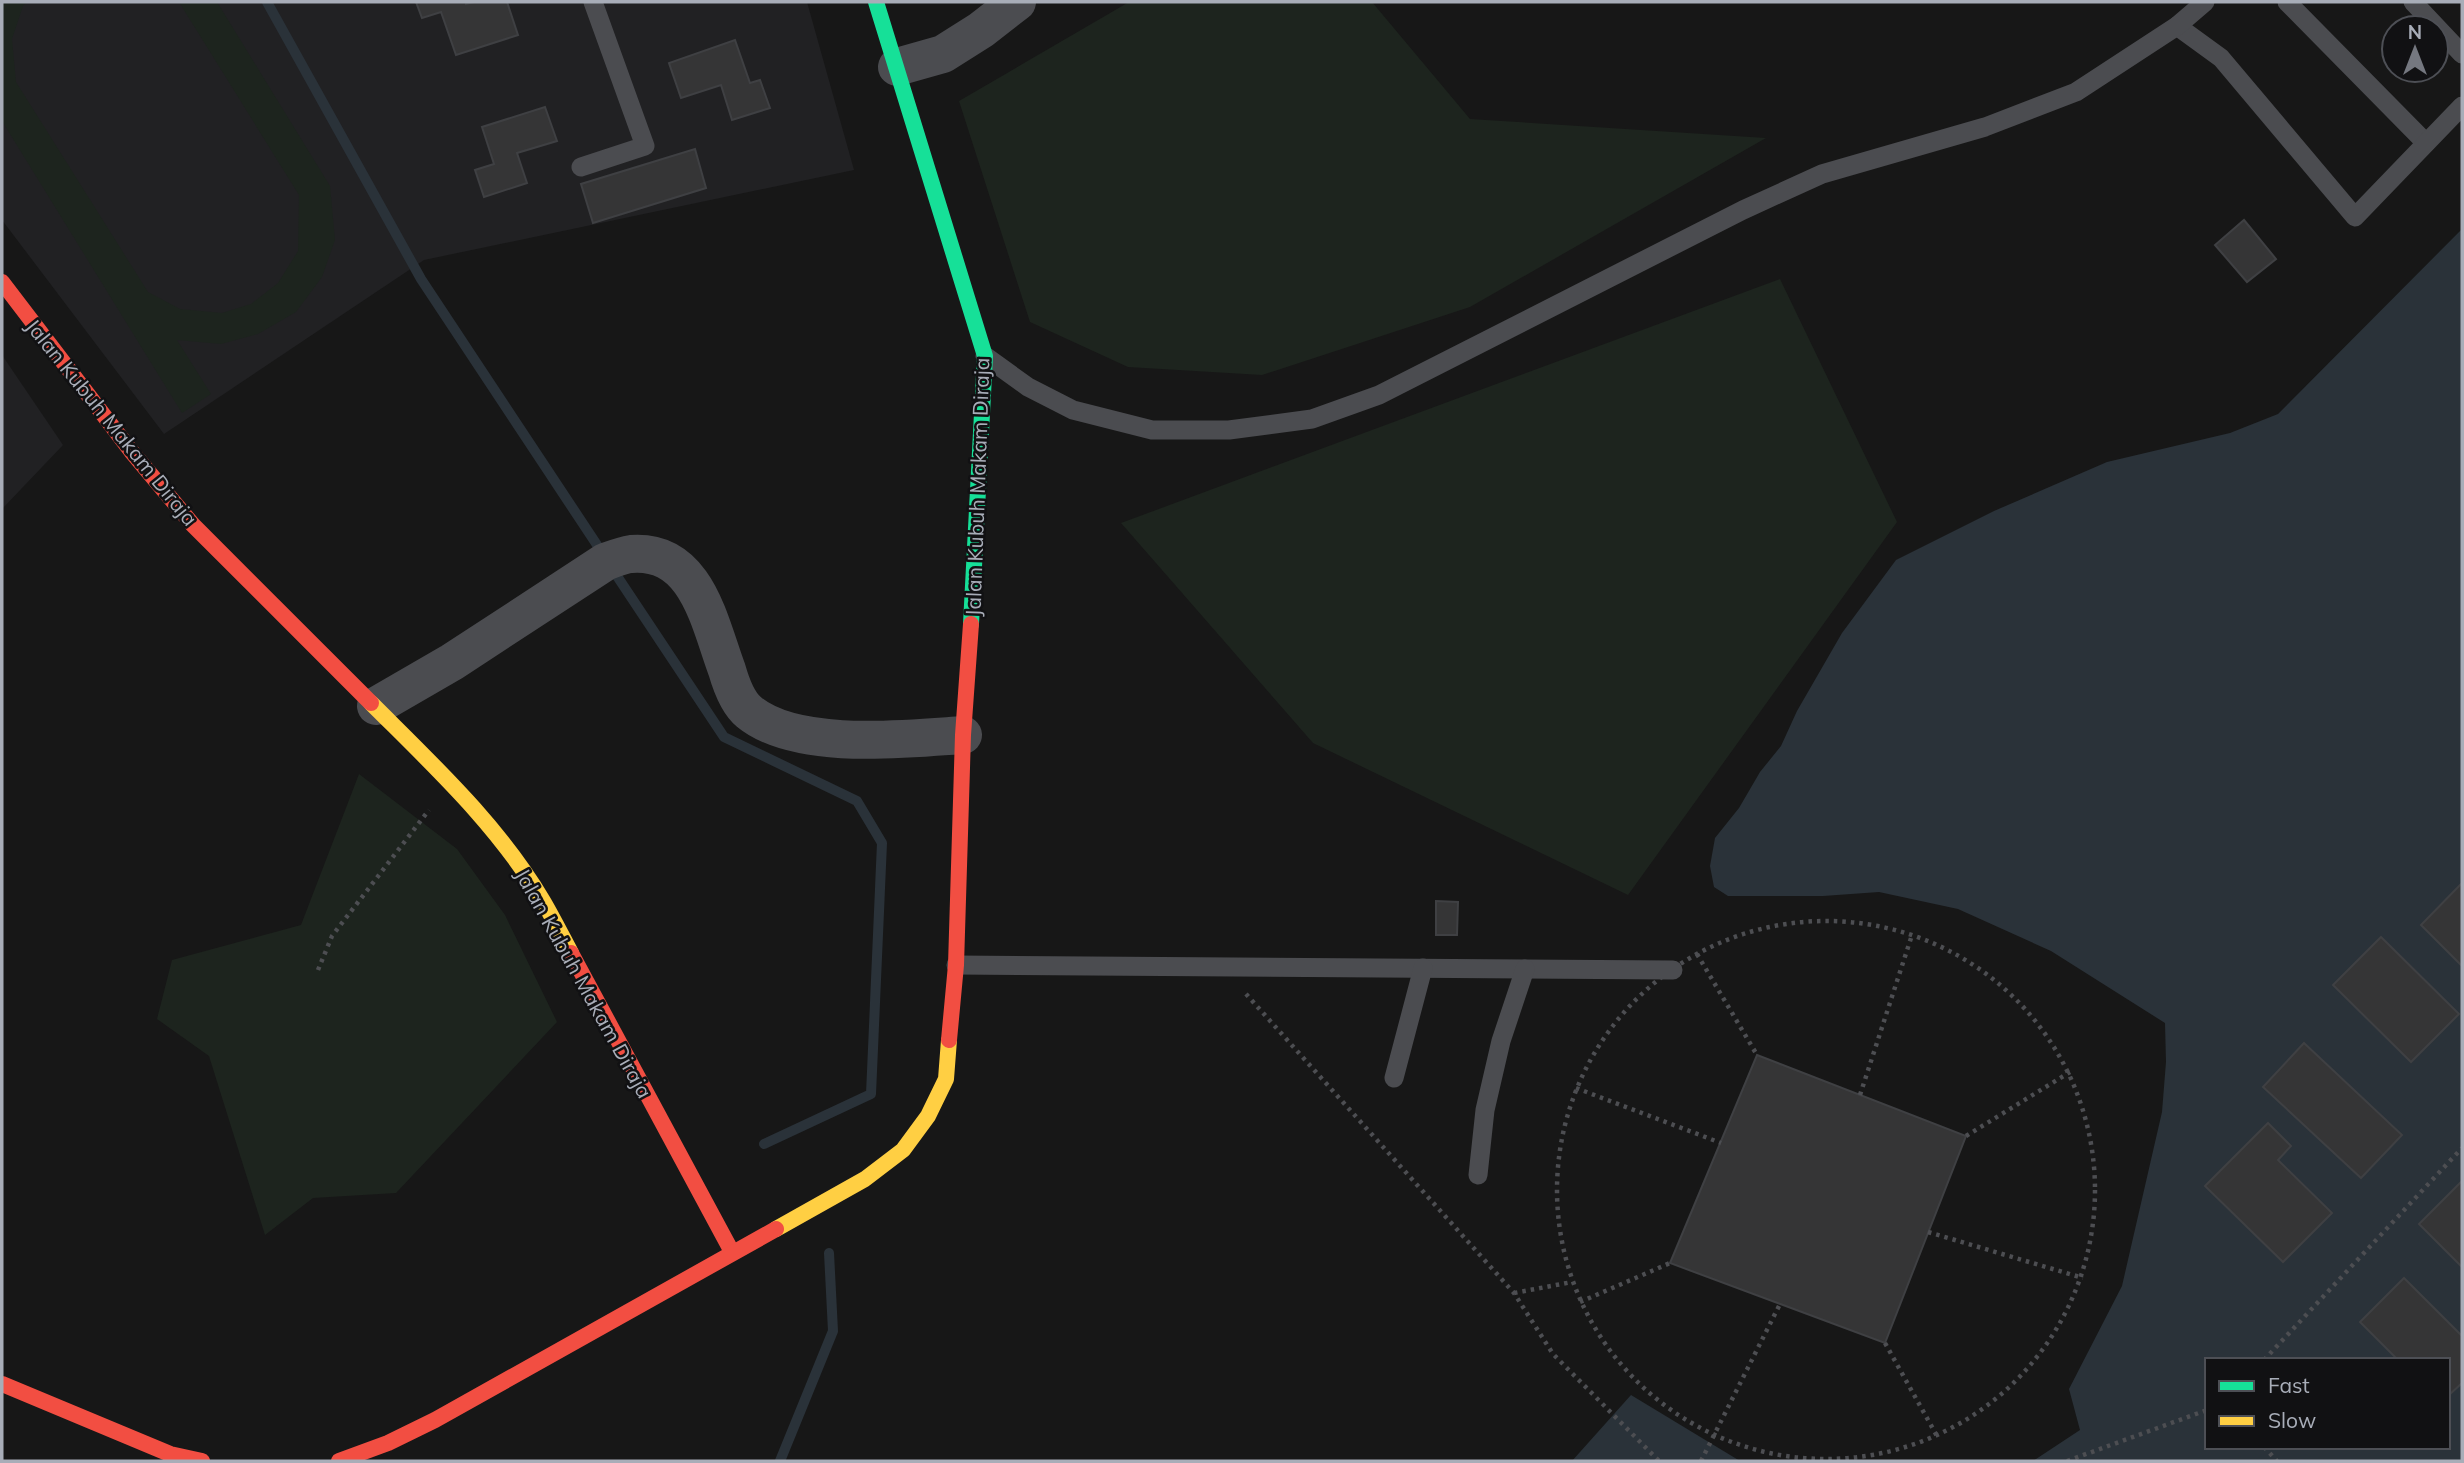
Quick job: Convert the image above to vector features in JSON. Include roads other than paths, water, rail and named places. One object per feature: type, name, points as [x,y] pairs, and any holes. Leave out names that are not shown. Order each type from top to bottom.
[{"type":"street","name":"Jalan Kubuh Makam Diraja","points":[[339,1461],[388,1443],[435,1420],[865,1179],[903,1150],[928,1116],[946,1079],[956,965],[963,735],[973,603],[985,356],[876,2]]},
{"type":"street","points":[[897,67],[943,54],[981,30],[1017,2]]},
{"type":"street","name":"Jalan Kubuh Makam Diraja","points":[[2,282],[131,451],[193,525],[451,783],[481,814],[512,854],[543,901],[732,1252]]},
{"type":"street","points":[[376,706],[452,662],[605,562],[630,554],[654,556],[677,566],[694,583],[732,687],[748,711],[776,727],[806,735],[877,741],[963,735]]},
{"type":"street","points":[[2,1384],[168,1457],[202,1461]]},
{"type":"lane","points":[[581,167],[645,146],[593,2]]},
{"type":"lane","points":[[985,356],[1028,387],[1073,410],[1152,430],[1229,430],[1312,419],[1380,395],[1743,210],[1822,174],[1985,127],[2076,92],[2177,26],[2205,2]]},
{"type":"lane","points":[[2287,2],[2426,143]]},
{"type":"lane","points":[[2413,2],[2462,54]]},
{"type":"lane","points":[[2177,26],[2221,58],[2355,217],[2462,106]]},
{"type":"lane","points":[[956,965],[1673,970]]},
{"type":"lane","points":[[1394,1078],[1423,968]]},
{"type":"lane","points":[[1478,1175],[1485,1110],[1500,1041],[1525,969]]},
{"type":"waterway","points":[[267,2],[421,279],[603,554]]},
{"type":"waterway","points":[[611,567],[724,737],[857,801],[882,843],[871,1094],[764,1144]]},
{"type":"waterway","points":[[780,1461],[833,1331],[829,1253]]}]
